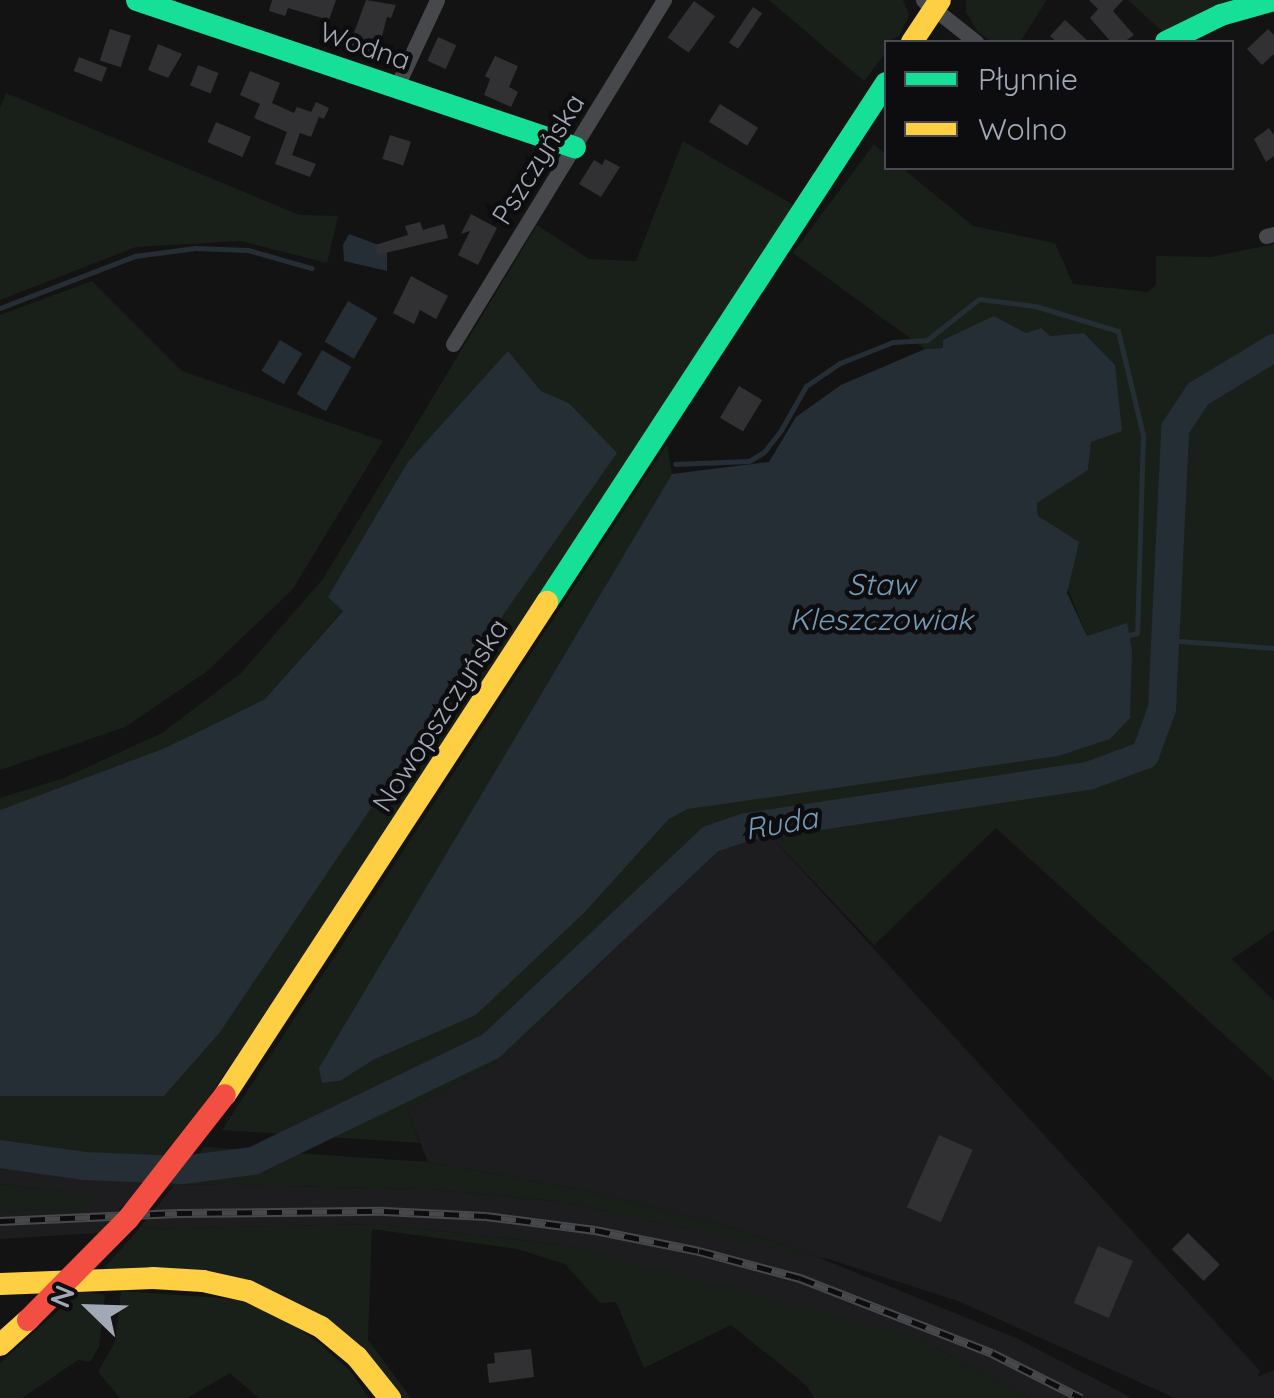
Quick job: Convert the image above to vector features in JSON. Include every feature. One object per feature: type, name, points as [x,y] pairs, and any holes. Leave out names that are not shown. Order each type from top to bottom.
[{"type":"main road","name":"Wodna","points":[[137,0],[575,147]]},
{"type":"main road","points":[[1170,40],[1222,15],[1274,0]]},
{"type":"main road","points":[[913,40],[932,3]]},
{"type":"main road","name":"Nowopszczyńska","points":[[0,1345],[128,1219],[225,1095],[884,86]]},
{"type":"main road","points":[[0,1284],[153,1278],[203,1281],[248,1291],[295,1311],[334,1337],[367,1367],[390,1398]]},
{"type":"street","points":[[396,88],[438,0]]},
{"type":"street","name":"Pszczyńska","points":[[453,344],[664,0]]},
{"type":"street","points":[[932,3],[974,40]]},
{"type":"shaded area","points":[[769,0],[903,0],[909,15],[899,36],[884,40],[884,55],[864,81]]},
{"type":"shaded area","points":[[966,0],[1046,1],[1021,40],[989,40],[978,32],[966,12]]},
{"type":"shaded area","points":[[1128,0],[1253,0],[1164,33]]},
{"type":"shaded area","points":[[6,93],[299,215],[338,216],[327,263],[241,241],[136,247],[0,300],[0,108]]},
{"type":"shaded area","points":[[683,141],[797,207],[510,648],[209,1097],[144,1180],[0,1169],[0,1096],[164,1096],[616,453],[569,403],[541,391],[508,351],[329,597],[343,610],[265,699],[165,748],[0,810],[0,798],[64,778],[162,733],[241,673],[323,579],[537,225],[589,259],[636,261]]},
{"type":"shaded area","points":[[874,144],[884,153],[884,170],[904,170],[973,226],[1055,243],[1073,284],[1148,292],[1156,285],[1156,256],[1211,257],[1274,244],[1274,930],[1232,959],[1274,1001],[1274,1080],[996,828],[874,945],[766,831],[719,845],[507,1056],[407,1109],[420,1143],[222,1130],[667,444],[672,474],[320,1068],[323,1083],[340,1081],[373,1060],[476,1015],[584,913],[669,819],[688,809],[740,799],[1132,650],[1126,624],[1087,636],[1038,516],[1037,502],[1088,470],[1091,442],[1115,365],[1084,333],[1050,336],[1041,328],[1026,333],[994,316],[943,348],[925,349],[793,253]]},
{"type":"shaded area","points":[[92,281],[182,371],[383,441],[292,590],[206,672],[125,727],[0,770],[0,315]]},
{"type":"shaded area","points":[[766,831],[1260,1371],[1257,1377],[1274,1370],[1274,1398],[1175,1398],[958,1301],[723,1225],[583,1190],[428,1162],[407,1109],[507,1056],[719,845]]},
{"type":"shaded area","points":[[204,1147],[428,1162],[583,1190],[723,1225],[832,1260],[563,1202],[430,1189],[176,1184]]},
{"type":"shaded area","points":[[0,1169],[176,1184],[430,1189],[563,1202],[815,1256],[1016,1338],[1132,1398],[1029,1398],[922,1340],[563,1245],[377,1224],[139,1229],[174,1185],[123,1206],[99,1233],[0,1239],[0,1212],[92,1207],[91,1195],[0,1184]]},
{"type":"shaded area","points":[[0,1184],[92,1195],[92,1208],[0,1212]]},
{"type":"shaded area","points":[[377,1224],[563,1245],[765,1297],[922,1340],[1029,1398],[814,1398],[806,1385],[731,1325],[644,1368],[616,1302],[600,1303],[565,1264],[517,1249],[372,1229],[368,1340],[411,1398],[401,1398],[360,1348],[311,1309],[273,1290],[196,1271],[104,1268],[139,1229]]},
{"type":"shaded area","points":[[80,1291],[105,1295],[99,1347],[90,1362],[78,1360],[22,1398],[0,1398],[0,1363]]},
{"type":"shaded area","points":[[121,1291],[237,1299],[286,1320],[350,1371],[369,1398],[259,1398],[230,1373],[187,1398],[120,1398],[98,1372],[115,1342]]},
{"type":"water","points":[[349,234],[387,248],[387,271],[344,261],[343,245]]},
{"type":"water","points":[[348,301],[377,318],[354,359],[324,342]]},
{"type":"water","name":"Staw Kleszczowiak","points":[[994,316],[1026,333],[1041,328],[1050,336],[1084,333],[1115,365],[1122,431],[1091,442],[1088,470],[1037,503],[1038,516],[1079,542],[1067,593],[1087,636],[1127,623],[1132,650],[1130,718],[1110,739],[1058,756],[688,809],[669,819],[584,913],[476,1015],[373,1060],[340,1081],[322,1083],[319,1068],[672,474],[769,462],[796,417],[841,385],[925,349],[943,348],[943,340]]},
{"type":"water","points":[[280,340],[302,353],[284,384],[261,371]]},
{"type":"water","points":[[322,350],[351,367],[326,411],[296,394]]},
{"type":"water","points":[[508,351],[541,391],[569,403],[617,453],[460,676],[220,1032],[164,1096],[0,1096],[0,810],[165,748],[265,699],[343,611],[328,597],[408,462]]},
{"type":"building","points":[[272,0],[336,0],[329,20],[288,8],[285,16],[269,11]]},
{"type":"building","points":[[366,0],[396,5],[391,18],[387,17],[376,59],[343,48],[348,31],[354,33]]},
{"type":"building","points":[[1089,0],[1123,0],[1113,11],[1134,35],[1127,40],[1109,40],[1090,18],[1098,9]]},
{"type":"building","points":[[694,1],[715,16],[689,53],[668,37]]},
{"type":"building","points":[[753,7],[762,13],[738,49],[729,43]]},
{"type":"building","points":[[1065,20],[1087,40],[1055,40],[1050,36]]},
{"type":"building","points":[[110,29],[131,36],[121,67],[100,60]]},
{"type":"building","points":[[1268,29],[1274,35],[1274,54],[1262,65],[1247,49]]},
{"type":"building","points":[[438,37],[456,45],[446,69],[427,61]]},
{"type":"building","points":[[158,44],[182,54],[168,78],[148,70]]},
{"type":"building","points":[[495,56],[518,66],[509,87],[518,92],[511,107],[484,95],[490,79],[485,76]]},
{"type":"building","points":[[79,57],[107,68],[102,82],[74,71]]},
{"type":"building","points":[[198,65],[219,73],[211,93],[190,86]]},
{"type":"building","points":[[250,71],[280,83],[272,103],[294,113],[297,107],[311,112],[316,102],[329,108],[324,119],[319,117],[311,137],[300,133],[292,155],[316,164],[310,177],[275,164],[287,132],[254,118],[260,104],[240,95]]},
{"type":"building","points":[[720,104],[758,128],[747,146],[709,122]]},
{"type":"building","points":[[216,122],[251,137],[242,157],[207,142]]},
{"type":"building","points":[[1269,128],[1274,135],[1274,156],[1266,162],[1254,139]]},
{"type":"building","points":[[390,135],[411,142],[403,166],[382,159]]},
{"type":"building","points":[[605,159],[620,167],[601,197],[579,184],[594,160],[602,165]]},
{"type":"building","points":[[471,214],[497,228],[478,265],[458,255],[470,231],[461,234]]},
{"type":"building","points":[[420,222],[423,230],[444,224],[448,238],[377,255],[375,245],[408,235],[405,226]]},
{"type":"building","points":[[411,276],[448,296],[436,319],[420,310],[414,324],[393,313]]},
{"type":"building","points":[[739,386],[762,400],[743,432],[720,418]]},
{"type":"building","points":[[939,1135],[973,1150],[941,1222],[907,1207]]},
{"type":"building","points":[[1188,1233],[1220,1265],[1204,1281],[1172,1249]]},
{"type":"building","points":[[1098,1246],[1133,1261],[1109,1318],[1074,1303]]},
{"type":"building","points":[[531,1349],[534,1377],[489,1383],[487,1364],[495,1363],[494,1353]]},
{"type":"waterway","points":[[0,308],[135,256],[195,248],[248,250],[311,268]]},
{"type":"waterway","points":[[675,464],[749,461],[764,452],[781,430],[806,386],[840,363],[893,342],[927,340],[979,299],[1035,306],[1118,331],[1143,435],[1137,633],[1129,635]]},
{"type":"waterway","name":"Ruda","points":[[0,1154],[84,1166],[182,1170],[253,1161],[491,1046],[711,839],[746,827],[1088,776],[1145,755],[1162,709],[1175,429],[1198,394],[1274,348]]},
{"type":"waterway","points":[[1166,640],[1274,648]]},
{"type":"railway","points":[[0,1221],[177,1213],[384,1211],[486,1216],[595,1230],[699,1251],[800,1278],[992,1353],[1081,1398]]},
{"type":"traffic: fast","points":[[137,0],[575,147]]},
{"type":"traffic: fast","points":[[1170,40],[1221,15],[1274,0]]},
{"type":"traffic: fast","points":[[547,602],[884,86]]},
{"type":"traffic: slow","points":[[913,40],[940,0]]},
{"type":"traffic: slow","points":[[225,1095],[547,602]]},
{"type":"traffic: slow","points":[[0,1284],[153,1278],[203,1281],[248,1291],[321,1327],[357,1357],[390,1398]]},
{"type":"traffic: slow","points":[[0,1345],[28,1320]]},
{"type":"traffic: jam","points":[[28,1320],[128,1219],[225,1095]]}]
